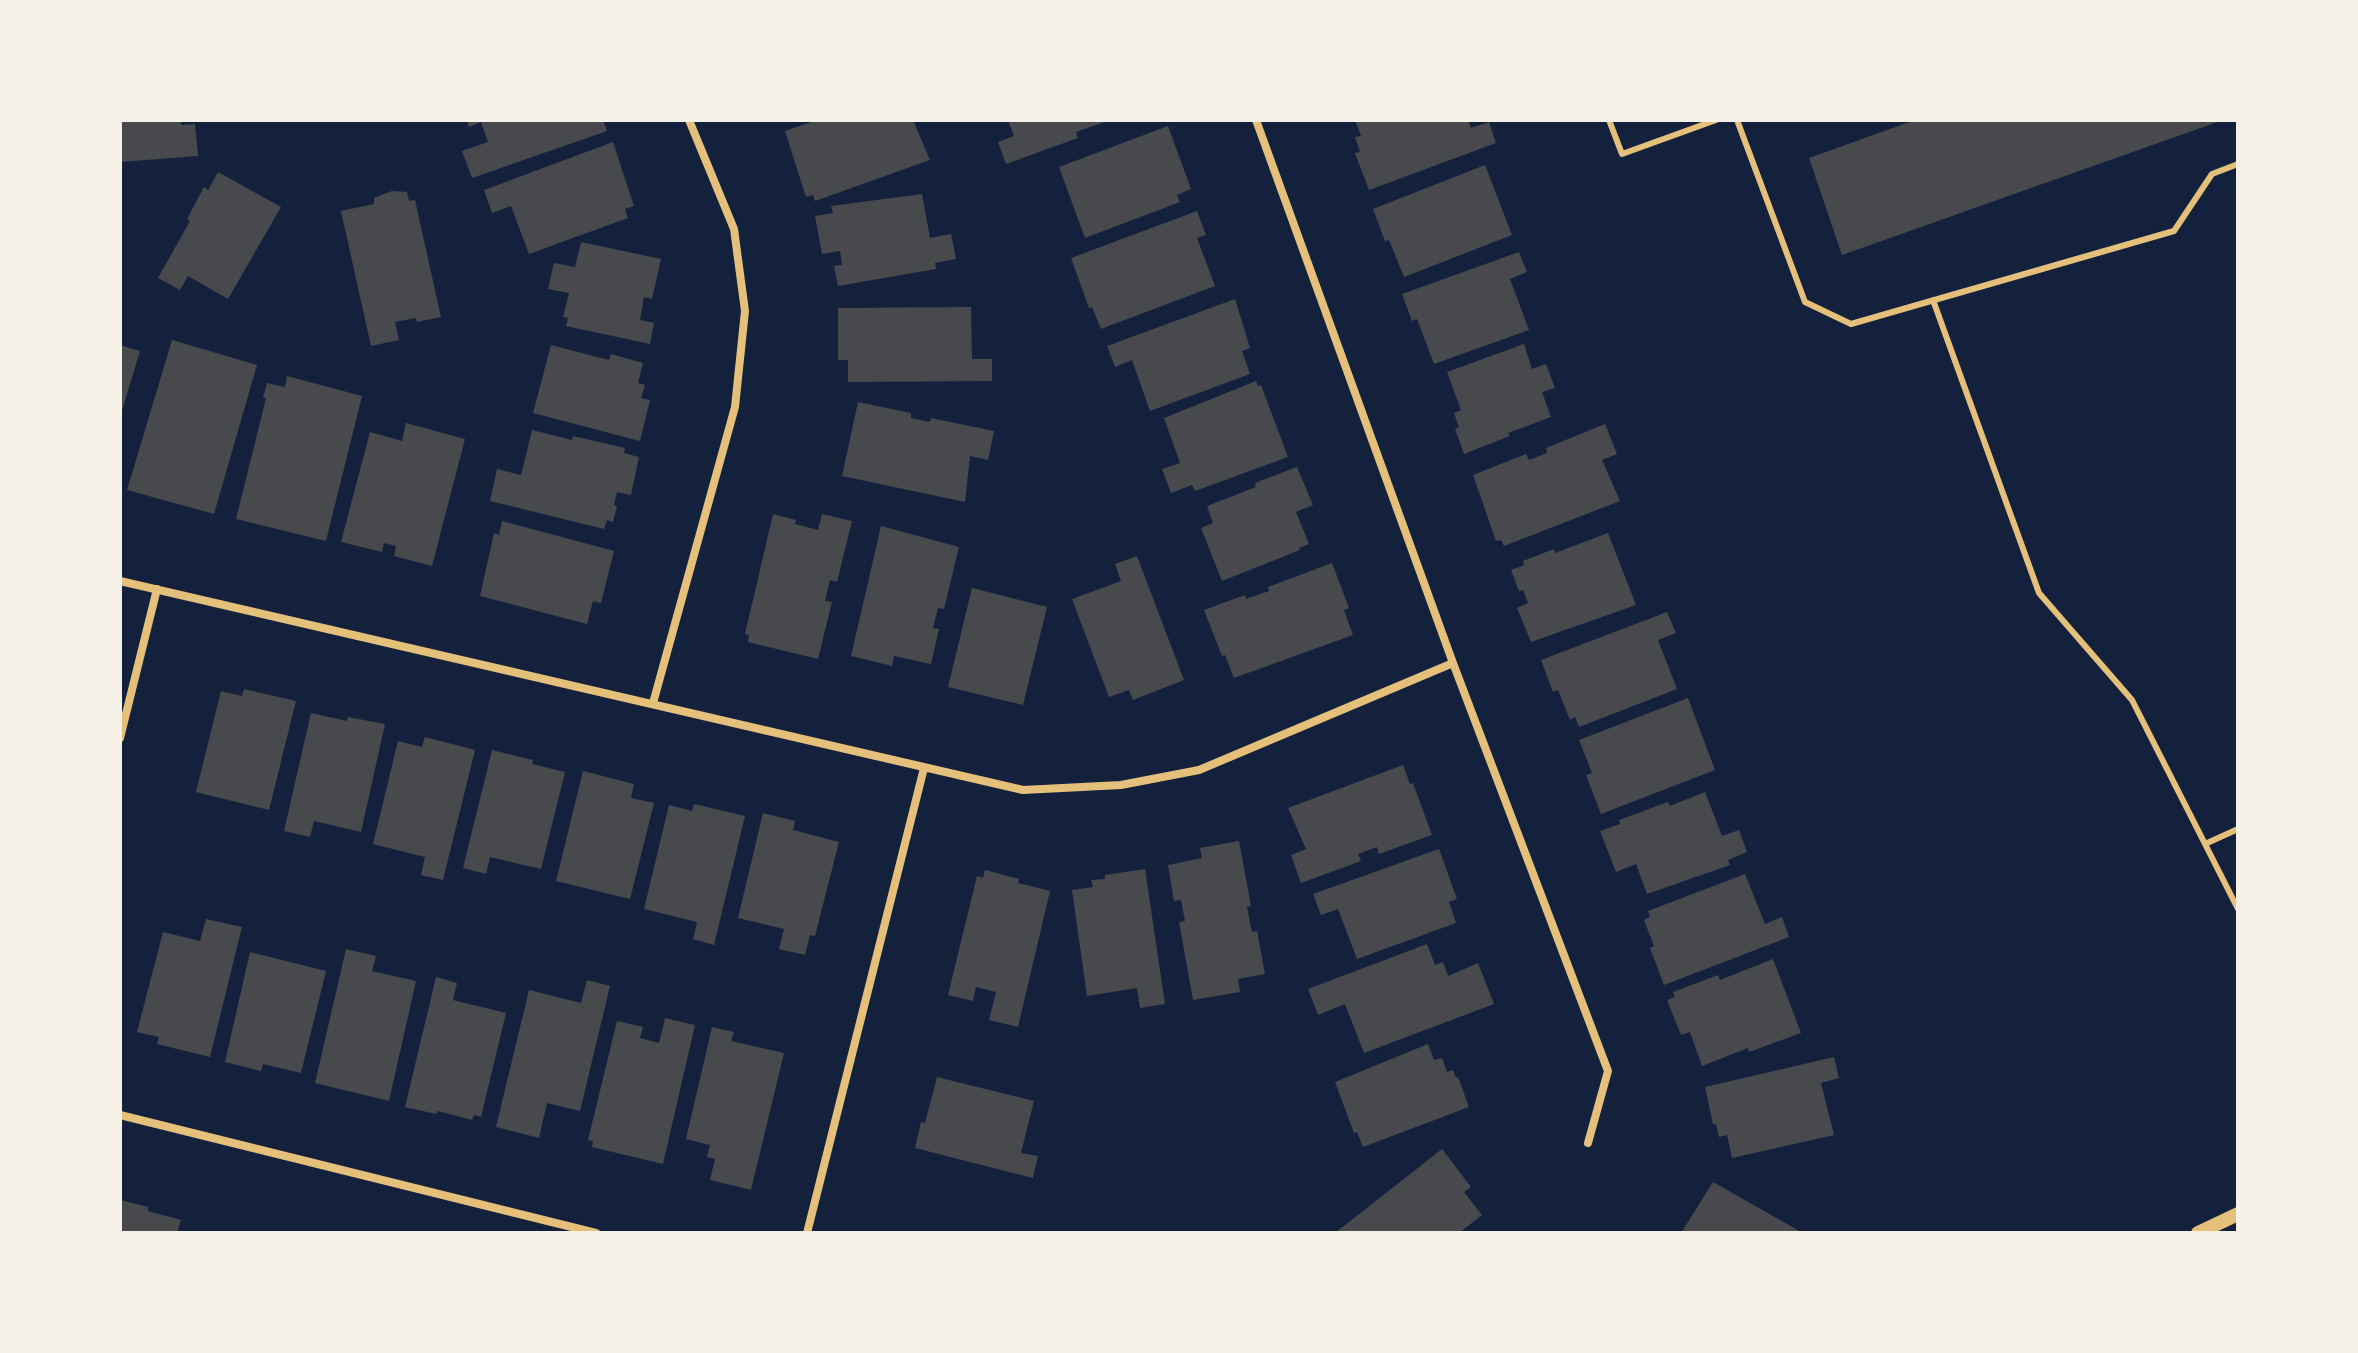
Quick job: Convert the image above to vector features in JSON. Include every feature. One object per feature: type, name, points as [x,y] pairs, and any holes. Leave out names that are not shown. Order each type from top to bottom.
[{"type":"street","points":[[653,703],[735,407],[745,311],[734,229],[689,120]]},
{"type":"street","points":[[1256,120],[1453,663],[1608,1071],[1588,1143]]},
{"type":"street","points":[[120,581],[1023,790],[1121,785],[1199,770],[1453,663]]},
{"type":"street","points":[[120,738],[157,589]]},
{"type":"street","points":[[807,1233],[924,768]]},
{"type":"street","points":[[120,1115],[596,1233]]},
{"type":"street","points":[[2198,1233],[2238,1214]]},
{"type":"lane","points":[[1609,120],[1622,154],[1716,120]]},
{"type":"lane","points":[[1737,120],[1805,302],[1851,324],[2174,231],[2212,174],[2238,164]]},
{"type":"lane","points":[[1933,300],[2039,593],[2132,700],[2238,909]]},
{"type":"lane","points":[[2205,844],[2238,829]]},
{"type":"building","points":[[120,120],[181,120],[181,125],[195,124],[198,156],[120,162]]},
{"type":"building","points":[[467,120],[603,120],[607,131],[472,178],[462,151],[488,142],[481,122],[469,127]]},
{"type":"building","points":[[817,120],[913,120],[930,160],[815,201],[813,195],[806,197],[785,131]]},
{"type":"building","points":[[1008,120],[1110,120],[1076,132],[1078,138],[1006,164],[998,142],[1014,136]]},
{"type":"building","points":[[1355,120],[1468,120],[1471,128],[1489,122],[1496,143],[1369,190],[1355,153],[1360,152],[1355,137],[1361,136]]},
{"type":"building","points":[[1915,120],[2223,120],[1842,255],[1809,158]]},
{"type":"building","points":[[1168,126],[1191,189],[1177,195],[1180,202],[1085,238],[1059,167]]},
{"type":"building","points":[[613,142],[634,206],[625,209],[628,218],[529,254],[511,206],[492,213],[484,190]]},
{"type":"building","points":[[1485,165],[1512,235],[1404,277],[1373,209]]},
{"type":"building","points":[[218,172],[281,207],[228,299],[188,276],[180,290],[158,278],[190,221],[187,219],[204,187],[208,190]]},
{"type":"building","points":[[392,191],[407,192],[409,201],[415,200],[441,317],[395,322],[399,340],[371,346],[341,211],[374,204],[374,198]]},
{"type":"building","points":[[922,194],[930,238],[951,234],[956,259],[935,263],[936,269],[838,286],[834,266],[842,265],[840,251],[822,254],[815,216],[833,213],[831,206]]},
{"type":"building","points":[[1197,211],[1206,235],[1197,238],[1215,286],[1101,329],[1092,307],[1089,308],[1071,258]]},
{"type":"building","points":[[581,242],[661,259],[652,299],[644,297],[640,320],[654,323],[650,344],[566,326],[568,318],[563,317],[569,293],[548,289],[554,263],[575,267]]},
{"type":"building","points":[[1519,252],[1527,272],[1510,279],[1529,330],[1434,364],[1417,319],[1412,321],[1402,294]]},
{"type":"building","points":[[1235,299],[1250,348],[1242,351],[1250,374],[1150,411],[1132,360],[1115,367],[1107,346]]},
{"type":"building","points":[[971,307],[972,359],[992,359],[992,381],[848,382],[848,360],[838,360],[838,308]]},
{"type":"building","points":[[172,340],[257,365],[214,514],[127,490]]},
{"type":"building","points":[[1524,344],[1532,369],[1546,364],[1555,388],[1542,392],[1551,417],[1464,454],[1455,429],[1459,427],[1454,413],[1461,410],[1447,372]]},
{"type":"building","points":[[120,345],[140,351],[121,414],[120,414]]},
{"type":"building","points":[[551,345],[609,360],[611,354],[643,363],[638,383],[645,385],[641,398],[650,400],[640,441],[533,413]]},
{"type":"building","points":[[287,376],[362,396],[326,541],[236,519],[267,383],[285,387]]},
{"type":"building","points":[[1256,381],[1258,386],[1261,385],[1288,457],[1195,491],[1192,485],[1171,493],[1162,469],[1180,463],[1164,418]]},
{"type":"building","points":[[858,402],[911,413],[911,418],[930,422],[931,418],[994,431],[988,460],[970,456],[965,502],[842,476]]},
{"type":"building","points":[[406,423],[465,439],[432,566],[394,556],[396,546],[384,543],[382,552],[341,542],[370,432],[402,441]]},
{"type":"building","points":[[1605,424],[1617,454],[1602,460],[1620,501],[1504,546],[1501,540],[1496,541],[1473,475],[1526,454],[1529,460],[1547,453],[1546,448]]},
{"type":"building","points":[[532,430],[625,448],[624,453],[639,457],[631,495],[617,492],[613,522],[607,520],[604,529],[490,501],[497,469],[521,475]]},
{"type":"building","points":[[1297,467],[1313,505],[1296,512],[1309,544],[1222,581],[1201,528],[1213,523],[1207,506]]},
{"type":"building","points":[[773,514],[818,530],[822,514],[852,521],[837,582],[830,580],[825,601],[832,602],[818,659],[748,642],[749,635],[745,634]]},
{"type":"building","points":[[502,521],[614,551],[601,603],[593,601],[587,624],[480,596],[494,533],[499,535]]},
{"type":"building","points":[[881,526],[959,547],[944,609],[938,608],[933,628],[939,629],[931,664],[894,656],[892,666],[851,656]]},
{"type":"building","points":[[1608,533],[1636,605],[1531,642],[1517,608],[1528,603],[1523,590],[1519,591],[1511,570],[1524,565],[1523,561],[1554,549],[1555,553]]},
{"type":"building","points":[[1137,556],[1184,680],[1133,700],[1129,690],[1109,697],[1072,599],[1121,581],[1115,564]]},
{"type":"building","points":[[1332,563],[1349,608],[1344,610],[1353,635],[1234,678],[1204,610],[1245,595],[1246,599],[1269,591],[1268,587]]},
{"type":"building","points":[[972,588],[1047,607],[1023,705],[948,687]]},
{"type":"building","points":[[1667,612],[1676,633],[1658,640],[1677,689],[1579,727],[1575,717],[1570,720],[1558,690],[1553,692],[1541,660]]},
{"type":"building","points":[[244,689],[296,701],[269,810],[196,792],[221,691],[242,696]]},
{"type":"building","points":[[1688,698],[1715,770],[1601,814],[1586,775],[1592,773],[1579,740]]},
{"type":"building","points":[[311,713],[347,721],[348,717],[385,724],[361,832],[314,821],[310,837],[284,831]]},
{"type":"building","points":[[425,737],[475,750],[443,880],[421,875],[425,857],[373,844],[398,741],[422,747]]},
{"type":"building","points":[[492,750],[565,772],[541,869],[490,857],[486,874],[463,868]]},
{"type":"building","points":[[1403,765],[1432,835],[1379,854],[1377,847],[1358,854],[1361,861],[1301,883],[1291,855],[1306,849],[1288,808]]},
{"type":"building","points":[[583,771],[634,784],[631,798],[654,803],[630,899],[556,881]]},
{"type":"building","points":[[1705,792],[1722,836],[1739,830],[1747,852],[1728,860],[1730,865],[1647,894],[1636,864],[1616,872],[1600,831],[1620,824],[1619,820],[1668,802],[1670,806]]},
{"type":"building","points":[[694,804],[745,816],[714,945],[693,939],[697,922],[644,909],[669,805],[692,811]]},
{"type":"building","points":[[763,813],[795,821],[793,830],[839,842],[815,936],[810,935],[805,955],[779,949],[784,929],[738,918]]},
{"type":"building","points":[[1239,841],[1251,906],[1247,907],[1252,932],[1257,931],[1265,974],[1238,979],[1240,992],[1193,1000],[1179,922],[1185,921],[1181,900],[1174,901],[1168,865],[1202,858],[1200,848]]},
{"type":"building","points":[[1439,849],[1457,899],[1449,902],[1456,923],[1357,959],[1338,909],[1321,915],[1313,894]]},
{"type":"building","points":[[1145,869],[1165,1004],[1140,1008],[1137,988],[1087,996],[1072,890],[1093,887],[1091,880],[1105,879],[1105,875]]},
{"type":"building","points":[[985,870],[1050,891],[1018,1027],[989,1020],[996,992],[976,987],[973,1001],[948,995],[977,876],[983,878]]},
{"type":"building","points":[[1745,874],[1765,924],[1782,917],[1789,937],[1664,985],[1650,948],[1654,946],[1644,920],[1650,917],[1648,911]]},
{"type":"building","points":[[206,919],[242,927],[210,1057],[157,1044],[159,1037],[137,1032],[163,932],[200,941]]},
{"type":"building","points":[[1427,944],[1435,965],[1443,962],[1448,976],[1478,963],[1494,1004],[1364,1053],[1345,1004],[1318,1015],[1308,989]]},
{"type":"building","points":[[346,949],[376,956],[372,971],[416,981],[389,1101],[315,1083]]},
{"type":"building","points":[[250,952],[326,971],[301,1073],[263,1064],[261,1071],[225,1062]]},
{"type":"building","points":[[1773,959],[1801,1033],[1749,1052],[1748,1048],[1702,1066],[1690,1032],[1681,1035],[1667,1000],[1675,997],[1673,992],[1718,975],[1720,980]]},
{"type":"building","points":[[436,977],[457,983],[453,1000],[506,1013],[481,1117],[474,1115],[472,1120],[405,1107]]},
{"type":"building","points":[[587,980],[610,986],[580,1111],[547,1103],[539,1138],[496,1127],[529,990],[581,1003]]},
{"type":"building","points":[[665,1018],[695,1025],[663,1164],[592,1147],[593,1141],[588,1140],[617,1021],[643,1027],[640,1038],[659,1043]]},
{"type":"building","points":[[712,1027],[734,1032],[731,1041],[784,1053],[751,1190],[710,1180],[715,1159],[707,1157],[710,1145],[686,1139]]},
{"type":"building","points":[[1428,1044],[1434,1060],[1442,1058],[1447,1072],[1453,1070],[1458,1077],[1469,1107],[1363,1147],[1357,1132],[1354,1133],[1335,1082]]},
{"type":"building","points":[[1834,1057],[1839,1078],[1821,1083],[1834,1135],[1732,1158],[1727,1135],[1719,1137],[1716,1124],[1713,1124],[1705,1087]]},
{"type":"building","points":[[937,1077],[1034,1101],[1021,1153],[1038,1156],[1033,1178],[915,1148]]},
{"type":"building","points":[[1442,1149],[1471,1187],[1464,1192],[1482,1215],[1459,1233],[1335,1233]]},
{"type":"building","points":[[1713,1182],[1803,1233],[1681,1233]]},
{"type":"building","points":[[120,1200],[181,1220],[177,1233],[120,1233]]}]
